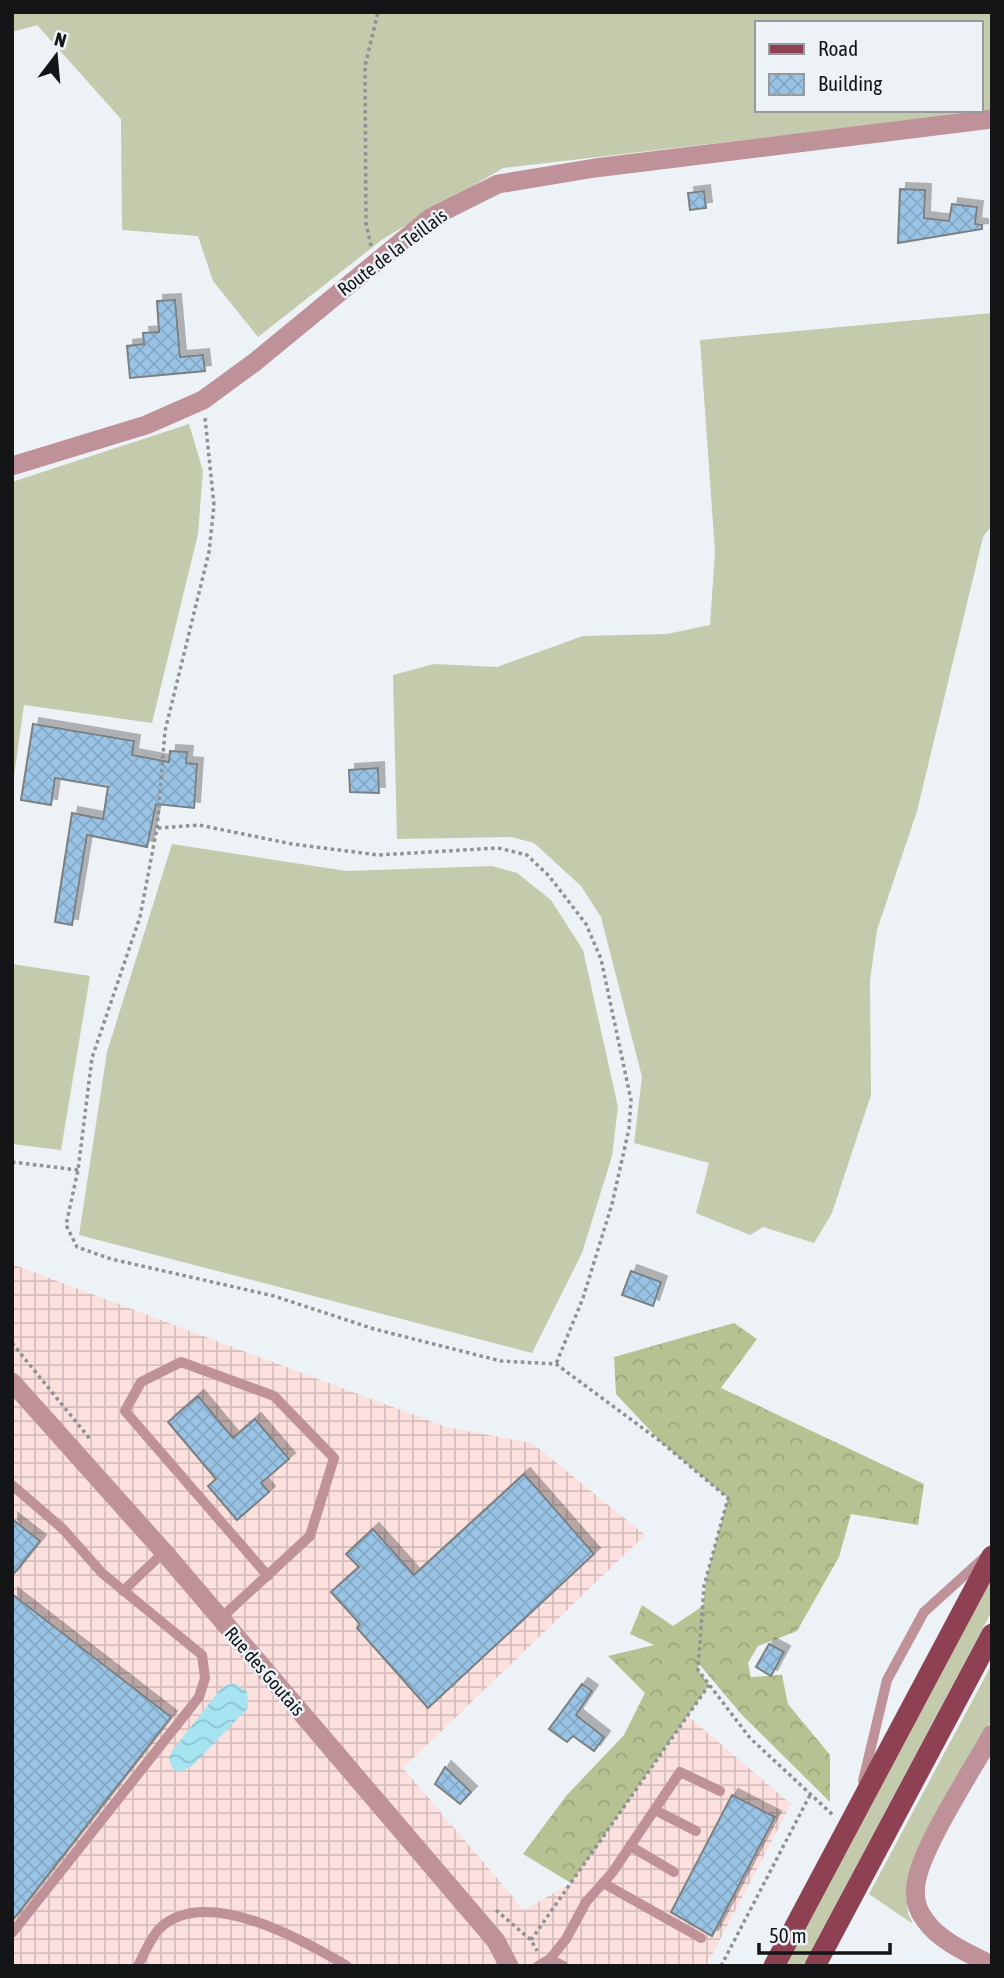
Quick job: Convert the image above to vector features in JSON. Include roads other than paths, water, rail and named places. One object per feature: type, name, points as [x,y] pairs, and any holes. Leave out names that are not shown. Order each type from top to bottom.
[{"type":"main road","points":[[774,1966],[992,1553]]},
{"type":"main road","points":[[815,1966],[992,1634]]},
{"type":"street","name":"Route de la Teillais","points":[[12,466],[146,425],[203,400],[255,362],[430,218],[498,184],[595,168],[985,120]]},
{"type":"street","name":"Rue des Goutais","points":[[12,1382],[164,1552],[496,1941],[509,1966]]},
{"type":"street","points":[[992,1734],[922,1863],[915,1892],[918,1909],[927,1924],[959,1948],[992,1965]]},
{"type":"lane","points":[[220,1619],[268,1576],[310,1536],[334,1458],[274,1396],[181,1362],[141,1382],[125,1411],[268,1576]]},
{"type":"lane","points":[[12,1485],[63,1530],[102,1573],[202,1655],[205,1678],[199,1697],[12,1933]]},
{"type":"lane","points":[[123,1591],[164,1552]]},
{"type":"lane","points":[[851,1819],[887,1680],[924,1612],[992,1553]]},
{"type":"lane","points":[[544,1963],[566,1939],[586,1902],[630,1846],[680,1772],[720,1791]]},
{"type":"lane","points":[[655,1810],[696,1831]]},
{"type":"lane","points":[[630,1846],[674,1872]]},
{"type":"lane","points":[[603,1883],[701,1938]]},
{"type":"lane","points":[[138,1966],[159,1929],[180,1915],[208,1912],[236,1915],[307,1943],[346,1966]]},
{"type":"lane","points":[[544,1963],[563,1966]]},
{"type":"water","points":[[234,1683],[247,1692],[248,1708],[192,1766],[180,1772],[173,1769],[169,1759],[172,1751],[222,1687]]}]
